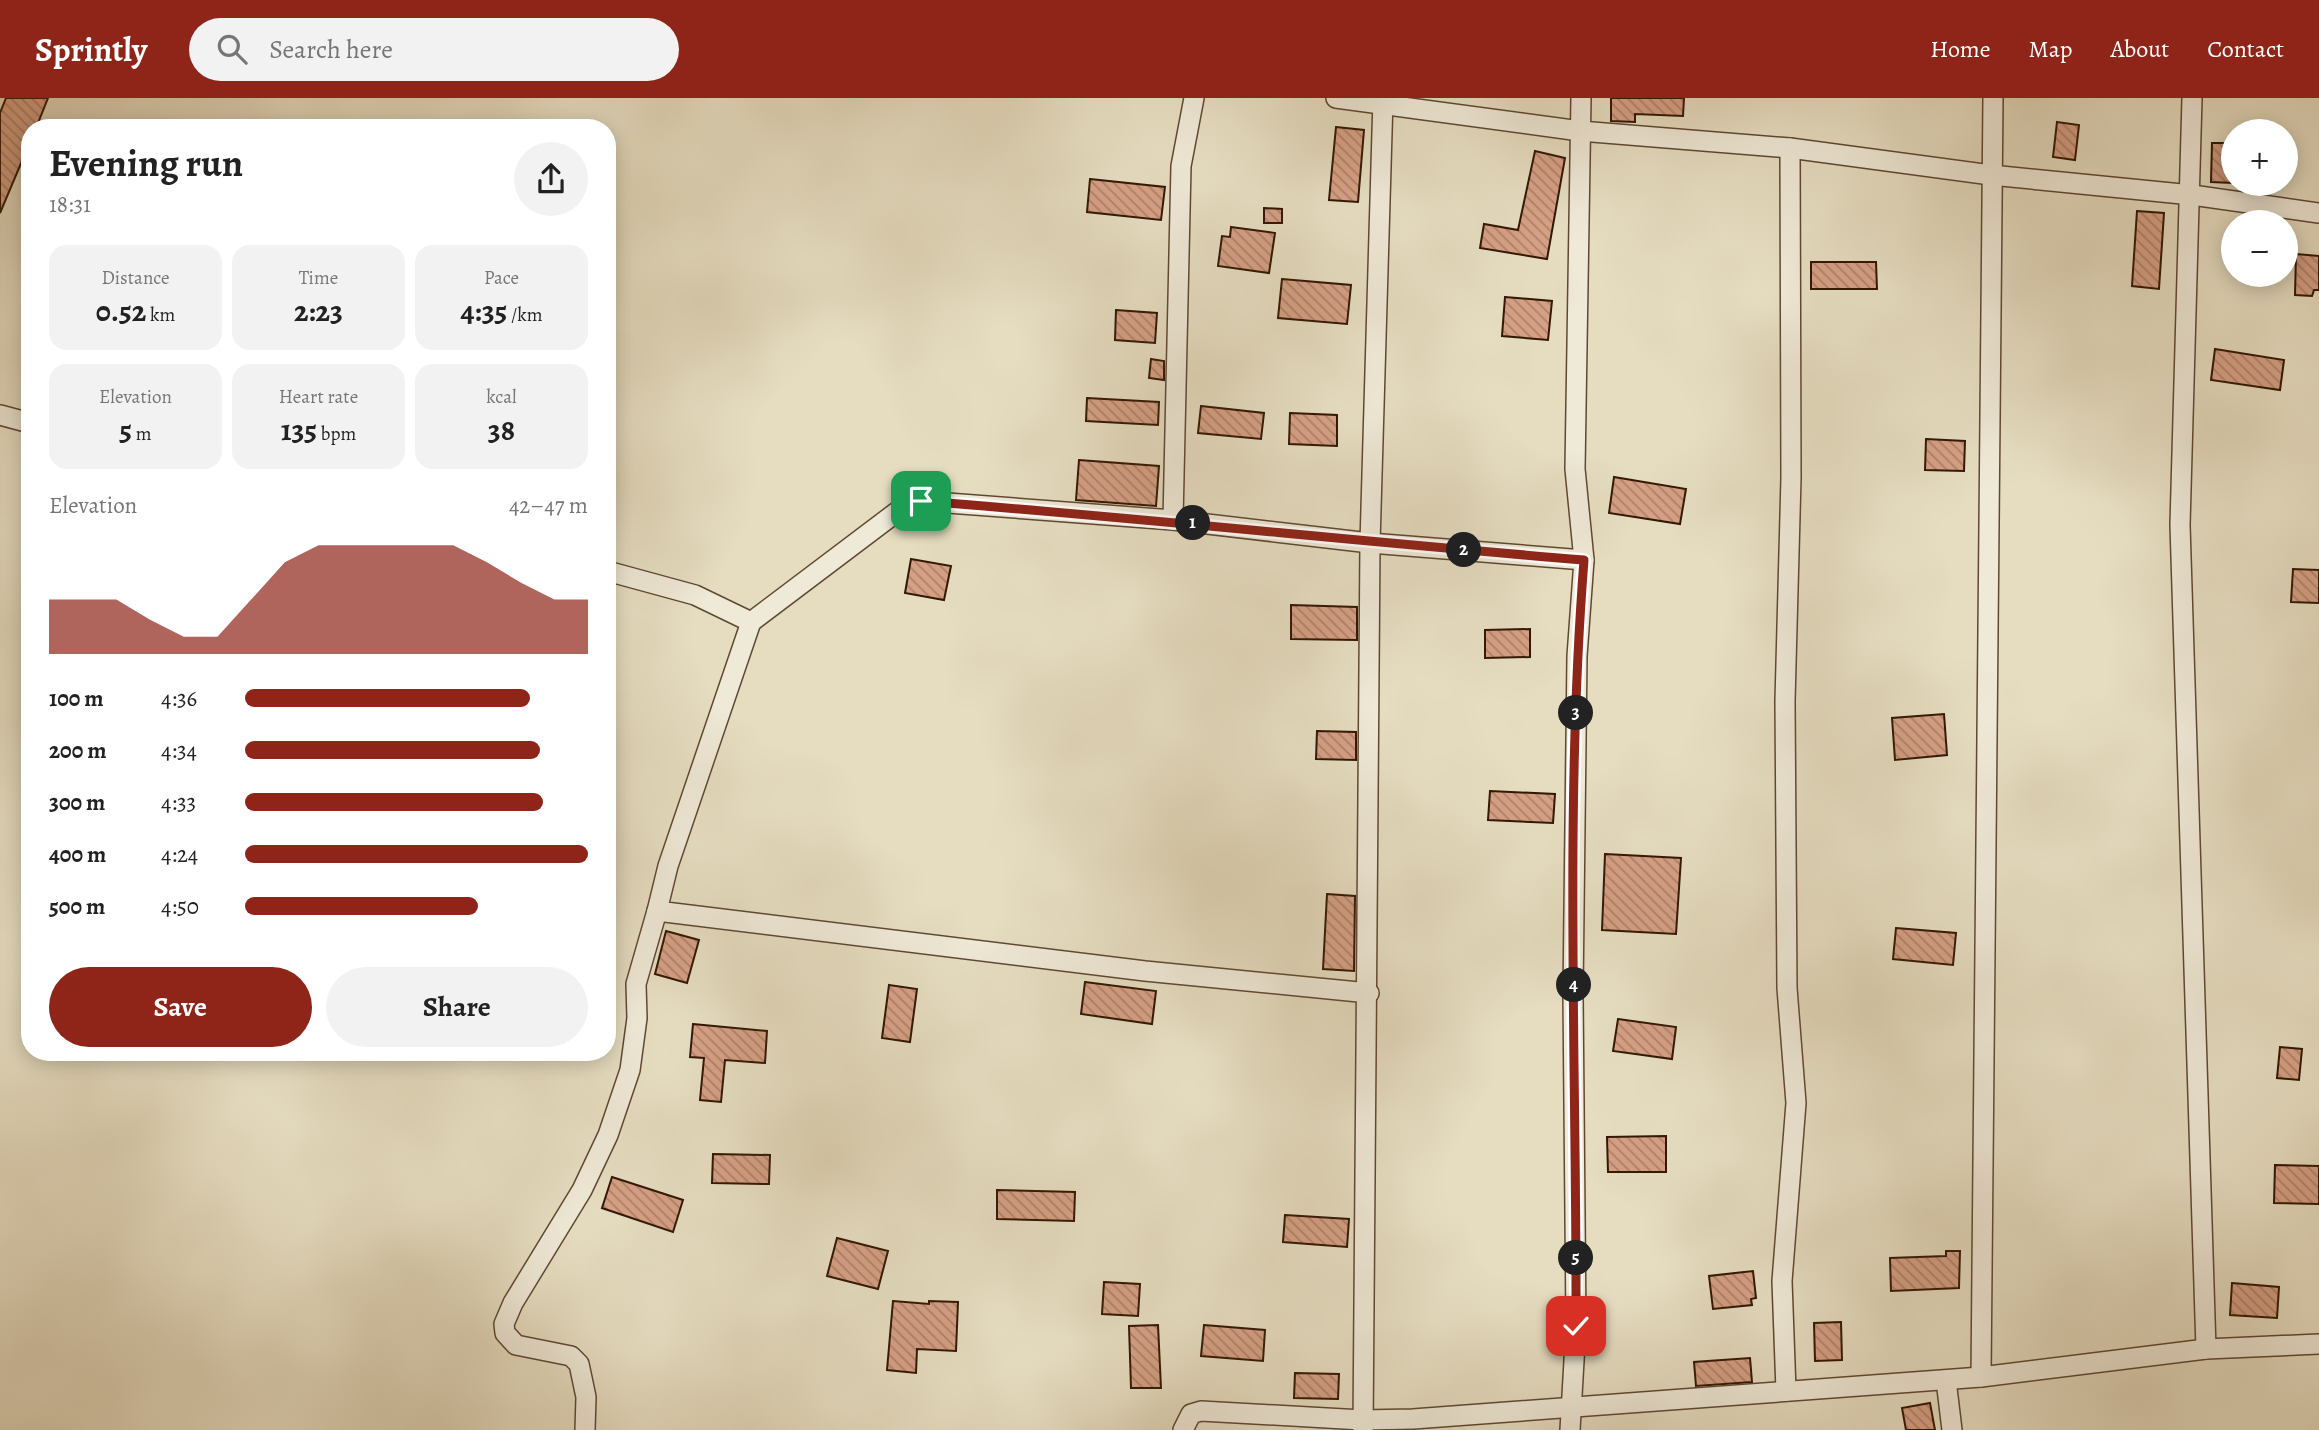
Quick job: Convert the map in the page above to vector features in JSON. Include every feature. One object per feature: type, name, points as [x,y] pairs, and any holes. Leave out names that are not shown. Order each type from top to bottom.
[{"type":"street","points":[[1173,520],[1181,166],[1194,98]]},
{"type":"street","points":[[1336,98],[1383,101],[1580,131],[1790,148],[1991,175],[2192,195],[2319,213]]},
{"type":"street","points":[[1570,1430],[1576,1326],[1573,994],[1577,656],[1584,560],[1575,469],[1581,98]]},
{"type":"street","points":[[1981,1377],[1993,98]]},
{"type":"street","points":[[2192,98],[2192,195],[2180,525],[2206,1349]]},
{"type":"street","points":[[1363,1425],[1370,543],[1383,101]]},
{"type":"street","points":[[1786,1391],[1782,1281],[1796,1104],[1787,988],[1785,701],[1791,478],[1790,148]]},
{"type":"street","points":[[0,415],[21,421]]},
{"type":"street","points":[[585,1430],[586,1397],[579,1364],[571,1356],[516,1345],[505,1333],[504,1324],[513,1303],[582,1190],[608,1135],[630,1070],[638,1018],[636,984],[668,866],[751,622],[906,505],[921,501],[1173,520],[1370,543],[1584,560]]},
{"type":"street","points":[[616,573],[695,595],[751,622]]},
{"type":"street","points":[[657,911],[1146,971],[1368,993]]},
{"type":"street","points":[[1182,1430],[1191,1414],[1201,1411],[1363,1425],[1571,1405],[1981,1377],[2206,1349],[2319,1343]]},
{"type":"street","points":[[1946,1380],[1952,1430]]},
{"type":"building","points":[[6,98],[48,98],[40,119],[21,119],[21,163],[0,213],[0,113]]},
{"type":"building","points":[[1611,98],[1684,98],[1683,116],[1635,114],[1635,122],[1611,121]]},
{"type":"building","points":[[2057,122],[2079,125],[2075,160],[2053,157]]},
{"type":"building","points":[[1336,127],[1364,130],[1358,202],[1329,200]]},
{"type":"building","points":[[2212,143],[2221,143],[2221,182],[2211,182]]},
{"type":"building","points":[[1535,151],[1565,158],[1547,259],[1480,248],[1484,224],[1518,230]]},
{"type":"building","points":[[1090,179],[1165,187],[1161,220],[1087,212]]},
{"type":"building","points":[[1264,208],[1282,209],[1282,223],[1264,223]]},
{"type":"building","points":[[2137,211],[2164,213],[2159,289],[2132,286]]},
{"type":"building","points":[[1231,227],[1275,233],[1269,273],[1218,266],[1222,236],[1230,237]]},
{"type":"building","points":[[2298,254],[2319,256],[2319,290],[2314,290],[2312,296],[2295,295],[2295,287],[2298,287]]},
{"type":"building","points":[[1811,262],[1876,262],[1877,289],[1811,289]]},
{"type":"building","points":[[1282,279],[1351,285],[1347,324],[1278,318]]},
{"type":"building","points":[[1505,297],[1552,301],[1548,340],[1502,336]]},
{"type":"building","points":[[1116,310],[1157,313],[1155,343],[1115,340]]},
{"type":"building","points":[[2215,349],[2284,360],[2280,390],[2211,380]]},
{"type":"building","points":[[1151,359],[1164,361],[1164,380],[1149,378]]},
{"type":"building","points":[[1087,398],[1159,402],[1158,425],[1086,421]]},
{"type":"building","points":[[1201,406],[1264,413],[1261,439],[1198,433]]},
{"type":"building","points":[[1290,413],[1337,415],[1337,446],[1289,444]]},
{"type":"building","points":[[1926,439],[1965,441],[1964,471],[1925,470]]},
{"type":"building","points":[[1079,460],[1159,466],[1156,506],[1076,500]]},
{"type":"building","points":[[1614,477],[1686,489],[1680,524],[1609,513]]},
{"type":"building","points":[[911,559],[951,566],[944,600],[905,593]]},
{"type":"building","points":[[2293,569],[2319,570],[2319,603],[2291,602]]},
{"type":"building","points":[[1291,605],[1357,607],[1357,640],[1291,639]]},
{"type":"building","points":[[1530,629],[1530,657],[1485,658],[1485,630]]},
{"type":"building","points":[[1944,714],[1947,755],[1895,760],[1892,718]]},
{"type":"building","points":[[1317,731],[1356,732],[1356,760],[1316,759]]},
{"type":"building","points":[[1490,791],[1555,794],[1553,823],[1488,820]]},
{"type":"building","points":[[1605,854],[1681,858],[1676,934],[1602,930]]},
{"type":"building","points":[[1327,894],[1355,896],[1354,971],[1323,969]]},
{"type":"building","points":[[1896,928],[1956,933],[1953,965],[1893,959]]},
{"type":"building","points":[[666,931],[699,940],[687,983],[655,974]]},
{"type":"building","points":[[1085,982],[1156,991],[1152,1024],[1081,1014]]},
{"type":"building","points":[[889,985],[917,989],[910,1042],[882,1038]]},
{"type":"building","points":[[1618,1019],[1676,1027],[1672,1059],[1613,1051]]},
{"type":"building","points":[[693,1024],[767,1031],[765,1063],[725,1060],[721,1102],[700,1100],[704,1058],[690,1057]]},
{"type":"building","points":[[2280,1047],[2302,1049],[2299,1080],[2277,1078]]},
{"type":"building","points":[[1666,1136],[1666,1172],[1608,1172],[1607,1137]]},
{"type":"building","points":[[713,1154],[770,1155],[769,1184],[712,1183]]},
{"type":"building","points":[[2275,1165],[2319,1166],[2319,1204],[2274,1203]]},
{"type":"building","points":[[612,1177],[683,1200],[673,1232],[602,1208]]},
{"type":"building","points":[[997,1190],[1075,1192],[1074,1221],[997,1219]]},
{"type":"building","points":[[1285,1215],[1349,1219],[1347,1247],[1283,1242]]},
{"type":"building","points":[[837,1238],[888,1251],[878,1289],[827,1276]]},
{"type":"building","points":[[1946,1251],[1960,1251],[1959,1288],[1891,1291],[1890,1258],[1946,1256]]},
{"type":"building","points":[[1753,1271],[1756,1298],[1751,1299],[1752,1305],[1713,1309],[1709,1276]]},
{"type":"building","points":[[1104,1282],[1140,1284],[1138,1316],[1102,1314]]},
{"type":"building","points":[[2232,1283],[2279,1287],[2277,1318],[2230,1315]]},
{"type":"building","points":[[893,1301],[929,1304],[929,1301],[958,1302],[956,1351],[917,1349],[916,1373],[887,1370]]},
{"type":"building","points":[[1841,1322],[1842,1360],[1815,1361],[1814,1323]]},
{"type":"building","points":[[1158,1325],[1161,1388],[1131,1388],[1129,1326]]},
{"type":"building","points":[[1204,1325],[1265,1330],[1263,1361],[1201,1356]]},
{"type":"building","points":[[1750,1358],[1752,1382],[1696,1386],[1694,1362]]},
{"type":"building","points":[[1295,1373],[1339,1374],[1338,1399],[1294,1398]]},
{"type":"building","points":[[1930,1403],[1935,1430],[1906,1430],[1902,1408]]},
{"type":"route","points":[[921,501],[1173,520],[1370,543],[1584,560],[1577,656],[1573,994],[1576,1326]]}]
